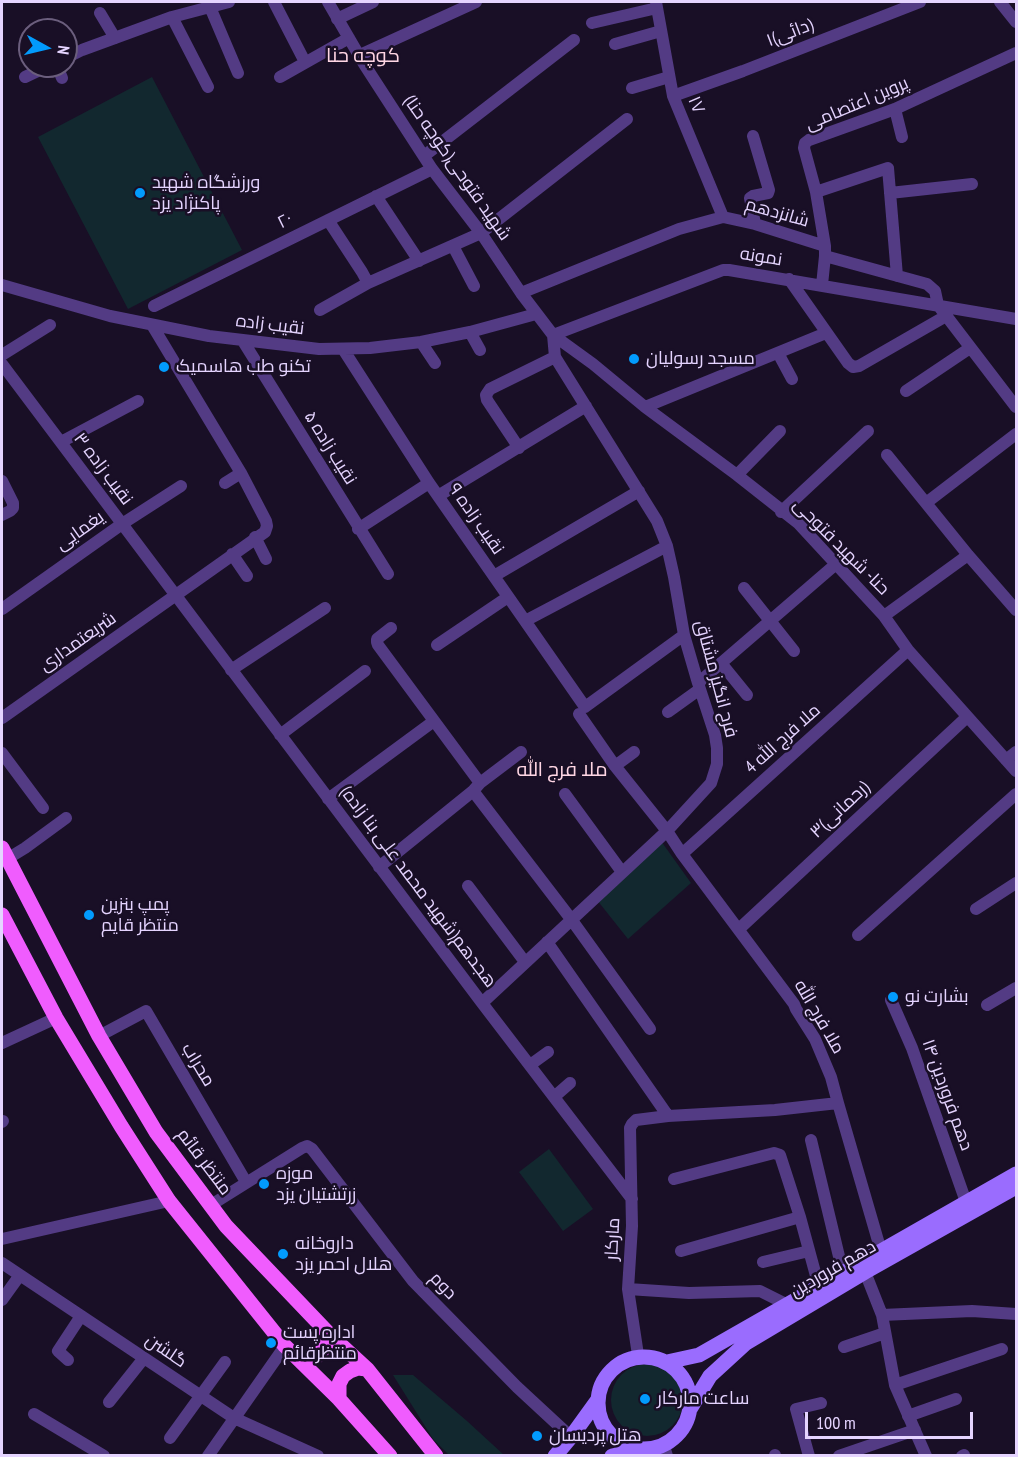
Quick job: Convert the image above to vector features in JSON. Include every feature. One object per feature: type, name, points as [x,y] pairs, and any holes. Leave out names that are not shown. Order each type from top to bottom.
[{"type":"main road","name":"منتظر قائم","points":[[4,854],[99,1036],[156,1132],[226,1226],[330,1335],[367,1369],[435,1455]]},
{"type":"main road","points":[[2,919],[56,1018],[168,1201],[285,1346],[339,1399],[390,1455]]},
{"type":"main road","name":"دهم فروردین","points":[[667,1362],[699,1355],[1017,1174]]},
{"type":"main road","name":"دهم فروردین","points":[[690,1410],[710,1376],[746,1343],[1017,1187]]},
{"type":"main road","points":[[298,1358],[308,1359],[317,1356],[325,1347],[330,1335]]},
{"type":"main road","points":[[555,1455],[597,1401],[601,1385],[610,1371],[619,1363],[638,1355],[667,1362],[681,1374],[689,1391],[690,1410],[686,1424],[665,1451],[642,1450],[624,1446],[609,1435],[600,1419],[597,1401]]},
{"type":"main road","points":[[339,1399],[339,1384],[344,1376],[358,1368],[367,1369]]},
{"type":"main road","points":[[612,1455],[642,1450]]},
{"type":"street","points":[[78,52],[172,17],[228,2]]},
{"type":"street","points":[[274,2],[305,62]]},
{"type":"street","name":"(کوچه حنا)شهید فتوحی","points":[[328,2],[432,169],[481,233],[536,314]]},
{"type":"street","points":[[337,19],[374,2]]},
{"type":"street","points":[[360,55],[476,2]]},
{"type":"street","name":"۱(دائی)","points":[[673,96],[920,2]]},
{"type":"street","points":[[1000,2],[1017,22]]},
{"type":"street","points":[[592,23],[657,5]]},
{"type":"street","name":"۱۷","points":[[657,5],[673,96],[723,217]]},
{"type":"street","points":[[210,7],[238,73]]},
{"type":"street","points":[[100,13],[115,38]]},
{"type":"street","points":[[172,17],[208,87]]},
{"type":"street","points":[[615,44],[661,31]]},
{"type":"street","points":[[280,77],[349,38]]},
{"type":"street","points":[[424,156],[574,40]]},
{"type":"street","name":"پروین اعتصامی","points":[[822,285],[825,251],[816,192],[804,148],[805,143],[895,109],[1017,53]]},
{"type":"street","points":[[632,88],[669,77]]},
{"type":"street","points":[[895,109],[902,137]]},
{"type":"street","points":[[320,310],[368,283],[481,233],[627,119]]},
{"type":"street","points":[[753,136],[769,190],[768,193],[750,198],[755,224]]},
{"type":"street","points":[[816,192],[888,168],[897,276]]},
{"type":"street","name":"۲۰","points":[[154,306],[432,169]]},
{"type":"street","points":[[890,193],[972,184]]},
{"type":"street","points":[[376,196],[419,261]]},
{"type":"street","name":"شانزدهم","points":[[521,293],[679,229],[723,217],[755,224],[825,251],[927,284],[935,291],[938,305],[946,316],[1017,407]]},
{"type":"street","points":[[328,220],[368,283]]},
{"type":"street","points":[[453,246],[474,286]]},
{"type":"street","name":"نمونه","points":[[553,335],[723,270],[789,279],[1017,319]]},
{"type":"street","points":[[789,279],[826,333],[853,367],[859,366],[946,316]]},
{"type":"street","name":"نقیب زاده","points":[[2,285],[110,316],[152,325],[209,336],[319,349],[370,348],[421,342],[470,332],[536,314]]},
{"type":"street","name":"حنا- شهید فتوحی","points":[[536,314],[553,335],[798,524],[884,616],[908,650],[1017,771]]},
{"type":"street","points":[[2,355],[50,325]]},
{"type":"street","points":[[152,325],[241,473],[266,521],[265,532],[255,537],[266,559]]},
{"type":"street","points":[[470,332],[480,350]]},
{"type":"street","points":[[645,407],[826,333]]},
{"type":"street","name":"فرح انگیز مشتاق","points":[[482,1003],[667,831],[711,783],[717,764],[715,735],[684,635],[667,546],[657,521],[555,357],[553,335]]},
{"type":"street","name":"نقیب زاده ۵","points":[[243,340],[388,574]]},
{"type":"street","points":[[421,342],[435,363]]},
{"type":"street","points":[[906,391],[970,348]]},
{"type":"street","name":"نقیب زاده ۹","points":[[343,349],[429,483],[525,621],[615,766]]},
{"type":"street","points":[[778,353],[792,379]]},
{"type":"street","points":[[519,448],[486,395],[490,389],[555,357]]},
{"type":"street","name":"نقیب زاده ۳","points":[[2,364],[176,596]]},
{"type":"street","points":[[1004,392],[1017,386]]},
{"type":"street","points":[[60,442],[138,401]]},
{"type":"street","points":[[438,496],[586,406]]},
{"type":"street","points":[[737,475],[780,431]]},
{"type":"street","points":[[781,512],[868,431]]},
{"type":"street","points":[[926,503],[1017,434]]},
{"type":"street","points":[[887,454],[968,555],[1017,610]]},
{"type":"street","points":[[225,483],[241,473]]},
{"type":"street","points":[[2,481],[13,502],[13,508],[2,515]]},
{"type":"street","points":[[358,529],[429,483]]},
{"type":"street","name":"یغمایی","points":[[2,609],[122,524],[181,486]]},
{"type":"street","points":[[494,576],[639,491]]},
{"type":"street","name":"شریعتمداری","points":[[2,718],[176,596],[255,537]]},
{"type":"street","points":[[525,621],[667,546]]},
{"type":"street","points":[[232,554],[247,576]]},
{"type":"street","points":[[884,616],[968,555]]},
{"type":"street","points":[[668,712],[836,564]]},
{"type":"street","points":[[744,588],[794,651]]},
{"type":"street","name":"هجدهم(شهید محمد علی بنا زاده)","points":[[176,596],[632,1199]]},
{"type":"street","points":[[437,645],[508,597]]},
{"type":"street","points":[[231,670],[324,608]]},
{"type":"street","points":[[391,628],[377,639],[378,645],[650,1029]]},
{"type":"street","points":[[582,710],[684,635]]},
{"type":"street","name":"4 ملا فرج الله","points":[[682,854],[908,650]]},
{"type":"street","points":[[721,663],[747,695]]},
{"type":"street","points":[[280,735],[365,671]]},
{"type":"street","name":"۳(رحمانی)","points":[[739,929],[967,717]]},
{"type":"street","points":[[328,799],[434,721]]},
{"type":"street","points":[[379,867],[521,752]]},
{"type":"street","points":[[615,766],[634,752]]},
{"type":"street","points":[[1006,760],[1017,752]]},
{"type":"street","points":[[2,753],[43,808]]},
{"type":"street","name":"ملا فرج الله","points":[[615,766],[667,831],[794,1004],[815,1039],[831,1077],[880,1251]]},
{"type":"street","points":[[565,794],[622,872]]},
{"type":"street","points":[[858,935],[1017,794]]},
{"type":"street","points":[[4,854],[26,848],[66,818]]},
{"type":"street","points":[[976,909],[1017,883]]},
{"type":"street","points":[[468,886],[525,962]]},
{"type":"street","points":[[547,942],[668,1116],[775,1110],[838,1103]]},
{"type":"street","points":[[987,1005],[1017,988]]},
{"type":"street","name":"دهم فروردین ۱۴","points":[[891,1000],[912,1048],[966,1202]]},
{"type":"street","name":"محراب","points":[[99,1036],[146,1011],[246,1182]]},
{"type":"street","points":[[2,1043],[56,1018]]},
{"type":"street","points":[[530,1065],[548,1052]]},
{"type":"street","points":[[554,1097],[570,1083]]},
{"type":"street","name":"مارکار","points":[[638,1355],[628,1289],[632,1226],[630,1128],[636,1120],[668,1116]]},
{"type":"street","points":[[811,1140],[843,1272]]},
{"type":"street","name":"دوم","points":[[246,1182],[307,1146],[312,1149],[413,1281],[517,1387],[571,1437]]},
{"type":"street","points":[[674,1179],[774,1153],[780,1155],[819,1287]]},
{"type":"street","points":[[211,1204],[246,1182]]},
{"type":"street","points":[[2,1239],[168,1201]]},
{"type":"street","points":[[681,1251],[800,1217]]},
{"type":"street","points":[[763,1262],[809,1251]]},
{"type":"street","name":"گلشن","points":[[2,1263],[234,1418],[318,1455]]},
{"type":"street","points":[[866,1272],[882,1315],[895,1385],[926,1455]]},
{"type":"street","points":[[2,1300],[20,1275]]},
{"type":"street","points":[[628,1289],[689,1293],[760,1291],[788,1305]]},
{"type":"street","points":[[882,1315],[972,1311],[1017,1314]]},
{"type":"street","points":[[68,1360],[58,1351],[81,1316]]},
{"type":"street","points":[[844,1347],[885,1333]]},
{"type":"street","points":[[208,1455],[285,1346]]},
{"type":"street","points":[[895,1385],[1002,1349]]},
{"type":"street","points":[[109,1402],[144,1358]]},
{"type":"street","points":[[170,1438],[225,1362]]},
{"type":"street","points":[[908,1416],[956,1399]]},
{"type":"street","points":[[809,1455],[796,1409],[820,1403]]},
{"type":"street","points":[[34,1414],[104,1455]]},
{"type":"street","points":[[839,1455],[915,1430]]},
{"type":"shaded area","name":"ورزشگاه شهید پاکنژاد یزد","points":[[152,77],[242,250],[128,309],[38,137]]},
{"type":"shaded area","points":[[661,841],[691,883],[628,939],[597,900]]},
{"type":"shaded area","points":[[549,1149],[593,1209],[563,1231],[519,1172]]},
{"type":"shaded area","points":[[647,1364],[667,1370],[677,1380],[683,1400],[677,1420],[667,1430],[647,1436],[627,1430],[617,1420],[611,1400],[617,1380],[627,1370]]},
{"type":"shaded area","points":[[393,1375],[413,1375],[504,1455],[449,1455],[433,1439]]},
{"type":"place","name":"ورزشگاه شهید پاکنژاد یزد","points":[[140,193]]},
{"type":"place","name":"مسجد رسولیان","points":[[634,359]]},
{"type":"place","name":"تکنو طب هاسمیک","points":[[164,367]]},
{"type":"place","name":"پمپ بنزین منتظر قایم","points":[[89,915]]},
{"type":"place","name":"بشارت نو","points":[[893,997]]},
{"type":"place","name":"موزه زرتشتیان یزد","points":[[264,1184]]},
{"type":"place","name":"داروخانه هلال احمر یزد","points":[[283,1254]]},
{"type":"place","name":"اداره پست منتظرقائم","points":[[271,1343]]},
{"type":"place","name":"ساعت مارکار","points":[[645,1399]]},
{"type":"place","name":"هتل پردیسان","points":[[537,1436]]},
{"type":"district","name":"کوچه حنا","points":[[363,56]]},
{"type":"district","name":"ملا فرج الله","points":[[562,770]]}]
